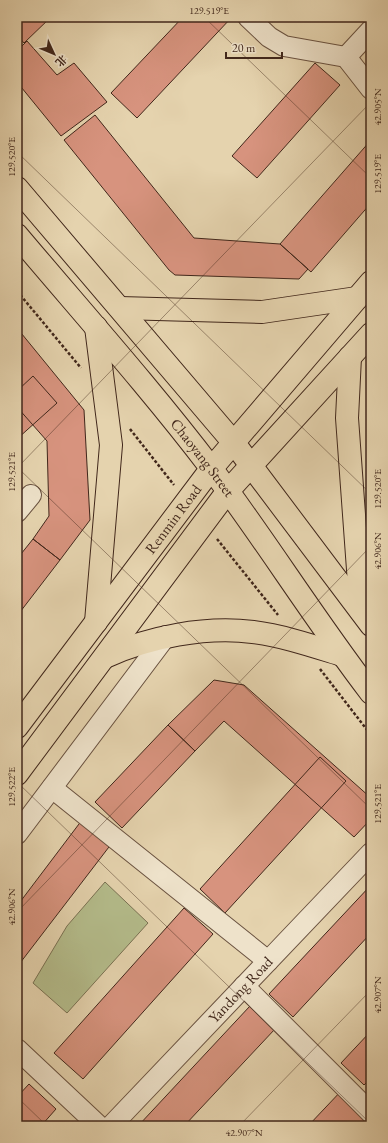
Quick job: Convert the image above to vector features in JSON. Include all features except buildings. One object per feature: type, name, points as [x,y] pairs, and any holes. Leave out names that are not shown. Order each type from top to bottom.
[{"type":"main road","points":[[17,188],[234,443],[250,467],[366,618]]},
{"type":"main road","name":"Chaoyang Street","points":[[17,235],[96,327],[211,469],[342,655],[371,693]]},
{"type":"main road","name":"Renmin Road","points":[[17,728],[211,469],[371,282]]},
{"type":"main road","points":[[120,308],[262,312],[357,298]]},
{"type":"main road","points":[[96,327],[111,445],[96,622]]},
{"type":"main road","name":"Renmin Road","points":[[17,774],[227,492],[371,334]]},
{"type":"main road","points":[[350,358],[347,418],[366,618]]},
{"type":"main road","points":[[105,657],[121,650],[166,636],[223,631],[253,632],[299,641],[342,655]]},
{"type":"street","points":[[248,17],[269,37],[284,46],[346,57],[371,89]]},
{"type":"street","points":[[346,57],[371,30]]},
{"type":"street","points":[[17,512],[31,495]]},
{"type":"street","points":[[17,834],[166,636]]},
{"type":"street","points":[[52,788],[268,961]]},
{"type":"street","name":"Yandong Road","points":[[111,1126],[371,853]]},
{"type":"street","points":[[244,986],[371,1113]]},
{"type":"street","points":[[17,1049],[99,1126]]},
{"type":"green space","points":[[105,882],[148,923],[67,1013],[33,983],[67,926]]}]
